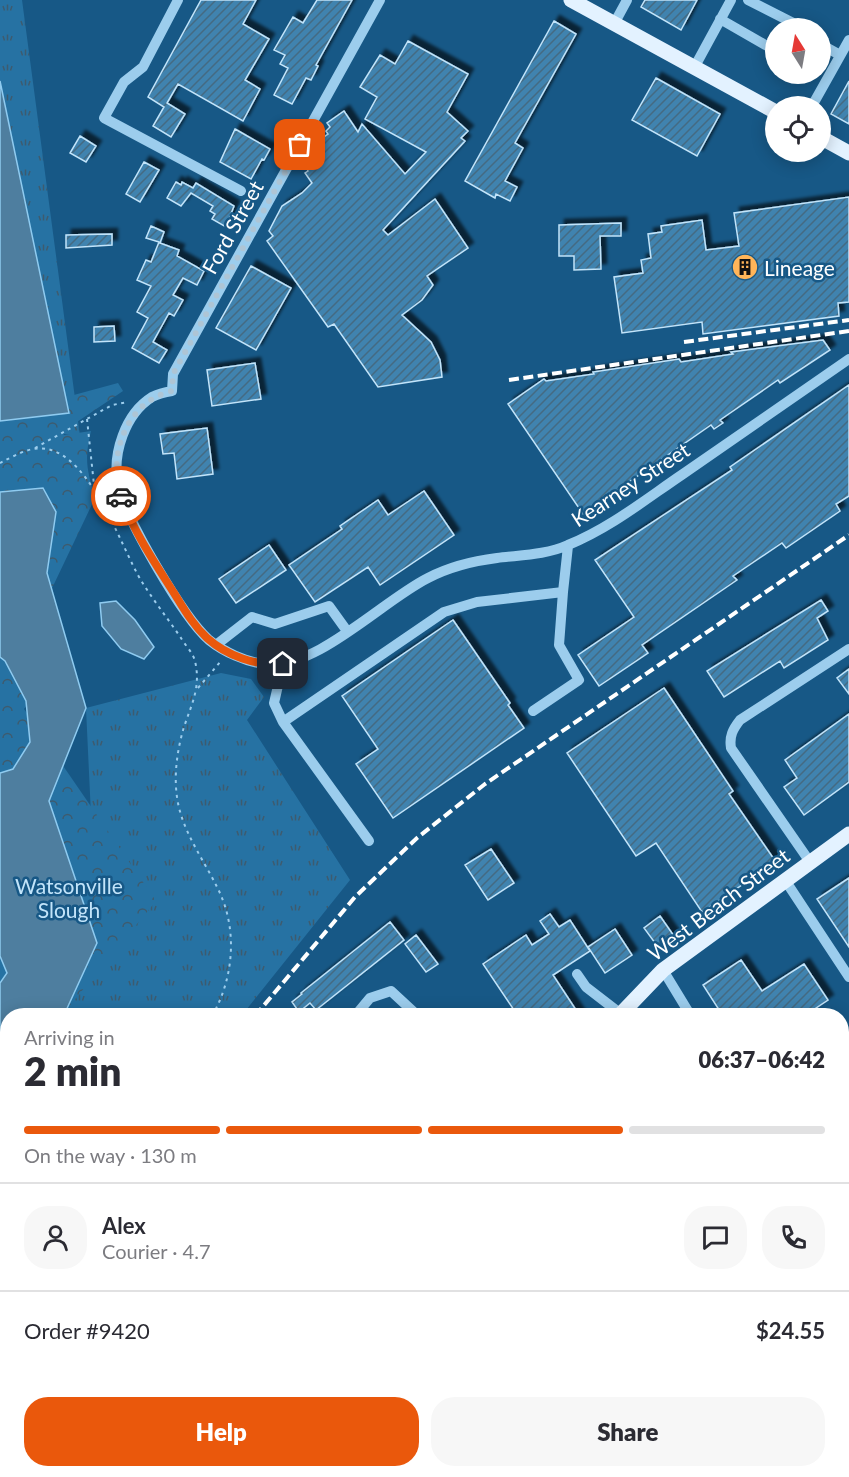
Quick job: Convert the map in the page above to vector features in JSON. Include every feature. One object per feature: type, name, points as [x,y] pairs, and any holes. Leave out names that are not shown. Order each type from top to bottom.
[{"type":"main road","points":[[571,0],[765,106]]},
{"type":"main road","points":[[831,143],[849,153]]},
{"type":"main road","name":"West Beach Street","points":[[627,1008],[663,970],[849,834]]},
{"type":"street","points":[[178,0],[143,67],[124,82],[104,118],[241,191]]},
{"type":"street","name":"Ford Street","points":[[127,427],[141,406],[152,397],[172,391],[173,374],[380,0]]},
{"type":"street","points":[[614,24],[627,0]]},
{"type":"street","points":[[694,68],[731,0]]},
{"type":"street","points":[[748,0],[783,18]]},
{"type":"street","points":[[720,20],[765,45]]},
{"type":"street","points":[[817,96],[848,43]]},
{"type":"street","points":[[831,50],[840,55]]},
{"type":"street","name":"Kearney Street","points":[[127,427],[116,464],[118,487],[157,566],[187,614],[198,629],[216,645],[229,652],[263,664],[283,664],[306,657],[410,588],[444,571],[479,561],[568,546],[616,520],[849,359]]},
{"type":"street","points":[[533,711],[579,680],[559,645],[568,546]]},
{"type":"street","points":[[283,722],[444,612],[477,602],[563,592]]},
{"type":"street","points":[[216,645],[252,617],[275,624],[329,606],[347,631]]},
{"type":"street","points":[[810,862],[731,748],[730,741],[733,729],[740,720],[849,649]]},
{"type":"street","points":[[283,664],[274,703],[283,722],[369,842]]},
{"type":"street","points":[[785,880],[849,978]]},
{"type":"street","points":[[663,970],[686,1008]]},
{"type":"street","points":[[577,974],[586,987],[612,1008]]},
{"type":"street","points":[[362,1008],[370,998],[391,991],[409,1008]]},
{"type":"path","points":[[0,463],[33,449],[112,405],[152,397]]},
{"type":"path","points":[[87,419],[94,486]]},
{"type":"path","points":[[33,449],[46,449],[62,455],[94,486],[141,580],[195,659],[198,688]]},
{"type":"path","points":[[216,1008],[232,955],[229,922],[220,892],[190,836],[178,803],[176,764],[183,729],[198,688],[229,652]]},
{"type":"green space","points":[[0,0],[22,0],[80,436],[49,432],[0,458]]},
{"type":"green space","name":"Watsonville Slough","points":[[118,383],[123,391],[62,432],[64,435],[91,431],[87,465],[95,498],[44,605],[51,674],[24,709],[156,901],[68,1008],[0,1008],[0,396],[4,414]]},
{"type":"green space","points":[[221,673],[251,679],[264,697],[247,720],[350,880],[248,1008],[68,1008],[97,943],[86,708]]},
{"type":"shaded area","points":[[0,81],[69,413],[0,421]]},
{"type":"shaded area","points":[[43,488],[56,512],[47,573],[86,708],[49,801],[97,943],[67,1008],[0,1008],[0,983],[7,973],[0,956],[0,773],[13,769],[30,742],[26,701],[5,661],[0,657],[0,492]]},
{"type":"shaded area","points":[[116,601],[135,620],[154,647],[144,659],[121,649],[102,626],[100,603]]},
{"type":"building","points":[[201,0],[256,0],[243,24],[269,39],[245,80],[260,89],[243,121],[178,84],[167,103],[185,114],[171,137],[153,126],[164,107],[148,97]]},
{"type":"building","points":[[317,0],[352,0],[316,65],[318,66],[311,80],[306,78],[292,104],[274,95],[288,68],[280,64],[285,55],[274,50],[293,17],[303,23]]},
{"type":"building","points":[[645,0],[697,0],[681,30],[641,7]]},
{"type":"building","points":[[554,21],[576,34],[515,143],[523,148],[505,181],[517,187],[510,201],[496,194],[495,198],[465,181]]},
{"type":"building","points":[[408,41],[468,74],[447,112],[468,131],[461,138],[465,141],[383,230],[388,235],[435,199],[468,248],[427,276],[433,285],[422,300],[402,315],[431,342],[440,360],[442,377],[378,387],[334,324],[328,327],[267,241],[273,236],[269,231],[282,206],[302,193],[312,183],[305,173],[308,171],[306,167],[314,162],[310,158],[318,153],[315,149],[323,143],[321,139],[328,134],[326,131],[330,127],[327,123],[344,111],[358,132],[362,124],[405,174],[426,152],[365,119],[377,97],[360,87],[380,55],[395,64]]},
{"type":"building","points":[[656,78],[720,114],[697,156],[632,120]]},
{"type":"building","points":[[849,81],[849,124],[831,114]]},
{"type":"building","points":[[235,129],[270,149],[251,179],[220,162]]},
{"type":"building","points":[[80,136],[96,146],[86,162],[70,153]]},
{"type":"building","points":[[144,162],[159,170],[140,202],[126,194]]},
{"type":"building","points":[[176,182],[181,185],[182,182],[193,188],[196,183],[234,206],[226,227],[212,219],[215,214],[210,211],[213,206],[191,193],[181,206],[167,198]]},
{"type":"building","name":"Lineage","points":[[849,197],[849,302],[838,303],[839,316],[703,334],[702,322],[622,333],[614,277],[643,273],[641,260],[651,258],[648,234],[662,232],[661,226],[702,220],[706,250],[739,246],[734,213]]},
{"type":"building","points":[[621,223],[621,236],[600,236],[601,269],[574,270],[574,256],[559,256],[559,225]]},
{"type":"building","points":[[151,226],[164,232],[160,243],[179,250],[177,256],[204,271],[197,285],[183,278],[173,295],[183,300],[174,316],[169,313],[153,342],[167,350],[159,363],[132,348],[148,318],[137,312],[151,286],[137,280],[146,260],[151,262],[159,242],[146,238]]},
{"type":"building","points":[[112,234],[112,245],[66,248],[66,235]]},
{"type":"building","points":[[251,266],[291,288],[256,350],[216,328]]},
{"type":"building","points":[[114,326],[115,341],[94,342],[94,327]]},
{"type":"building","points":[[823,340],[830,350],[780,383],[778,380],[720,420],[723,423],[714,429],[711,425],[583,514],[508,404],[544,379],[546,381],[679,359],[681,362],[733,354],[731,352]]},
{"type":"building","points":[[255,363],[261,399],[212,406],[207,370]]},
{"type":"building","points":[[849,385],[849,496],[836,504],[840,511],[786,548],[782,543],[733,576],[737,580],[642,645],[648,653],[599,686],[578,655],[634,617],[595,560],[732,470],[730,467]]},
{"type":"building","points":[[207,428],[213,474],[177,479],[174,453],[163,454],[160,434]]},
{"type":"building","points":[[424,491],[454,535],[380,585],[368,567],[315,602],[289,565],[342,529],[340,526],[378,500],[388,515]]},
{"type":"building","points":[[269,545],[286,570],[236,603],[219,579]]},
{"type":"building","points":[[821,600],[828,611],[817,618],[828,640],[784,668],[780,661],[724,697],[707,671]]},
{"type":"building","points":[[453,620],[510,703],[508,705],[524,728],[393,818],[356,764],[378,749],[342,696]]},
{"type":"building","points":[[849,669],[849,694],[837,678]]},
{"type":"building","points":[[664,688],[733,791],[729,794],[776,862],[702,912],[656,843],[636,856],[567,753]]},
{"type":"building","points":[[849,714],[849,782],[804,815],[784,787],[797,778],[785,760]]},
{"type":"building","points":[[491,849],[514,883],[488,900],[465,865]]},
{"type":"building","points":[[849,878],[849,947],[817,899]]},
{"type":"building","points":[[550,914],[559,927],[570,920],[590,951],[553,975],[575,1008],[513,1008],[483,964],[526,935],[532,945],[549,934],[540,921]]},
{"type":"building","points":[[660,916],[674,936],[658,947],[644,928]]},
{"type":"building","points":[[390,922],[404,940],[319,1008],[314,1008],[310,1003],[304,1008],[296,1008],[292,1002]]},
{"type":"building","points":[[615,929],[632,955],[605,973],[588,947]]},
{"type":"building","points":[[416,935],[438,964],[426,972],[405,944]]},
{"type":"building","points":[[741,960],[762,991],[804,964],[828,1000],[816,1008],[718,1008],[703,985]]},
{"type":"railway","points":[[684,342],[849,320]]},
{"type":"railway","points":[[509,380],[849,331]]},
{"type":"railway","points":[[262,1008],[355,897],[417,838],[485,784],[849,535]]},
{"type":"way so far","points":[[121,496],[116,464],[127,427],[141,406],[152,397],[172,391],[173,374],[300,145]]},
{"type":"place","name":"Lineage","points":[[745,267]]},
{"type":"route","points":[[121,496],[157,566],[198,629],[216,645],[252,662],[283,664]]}]
